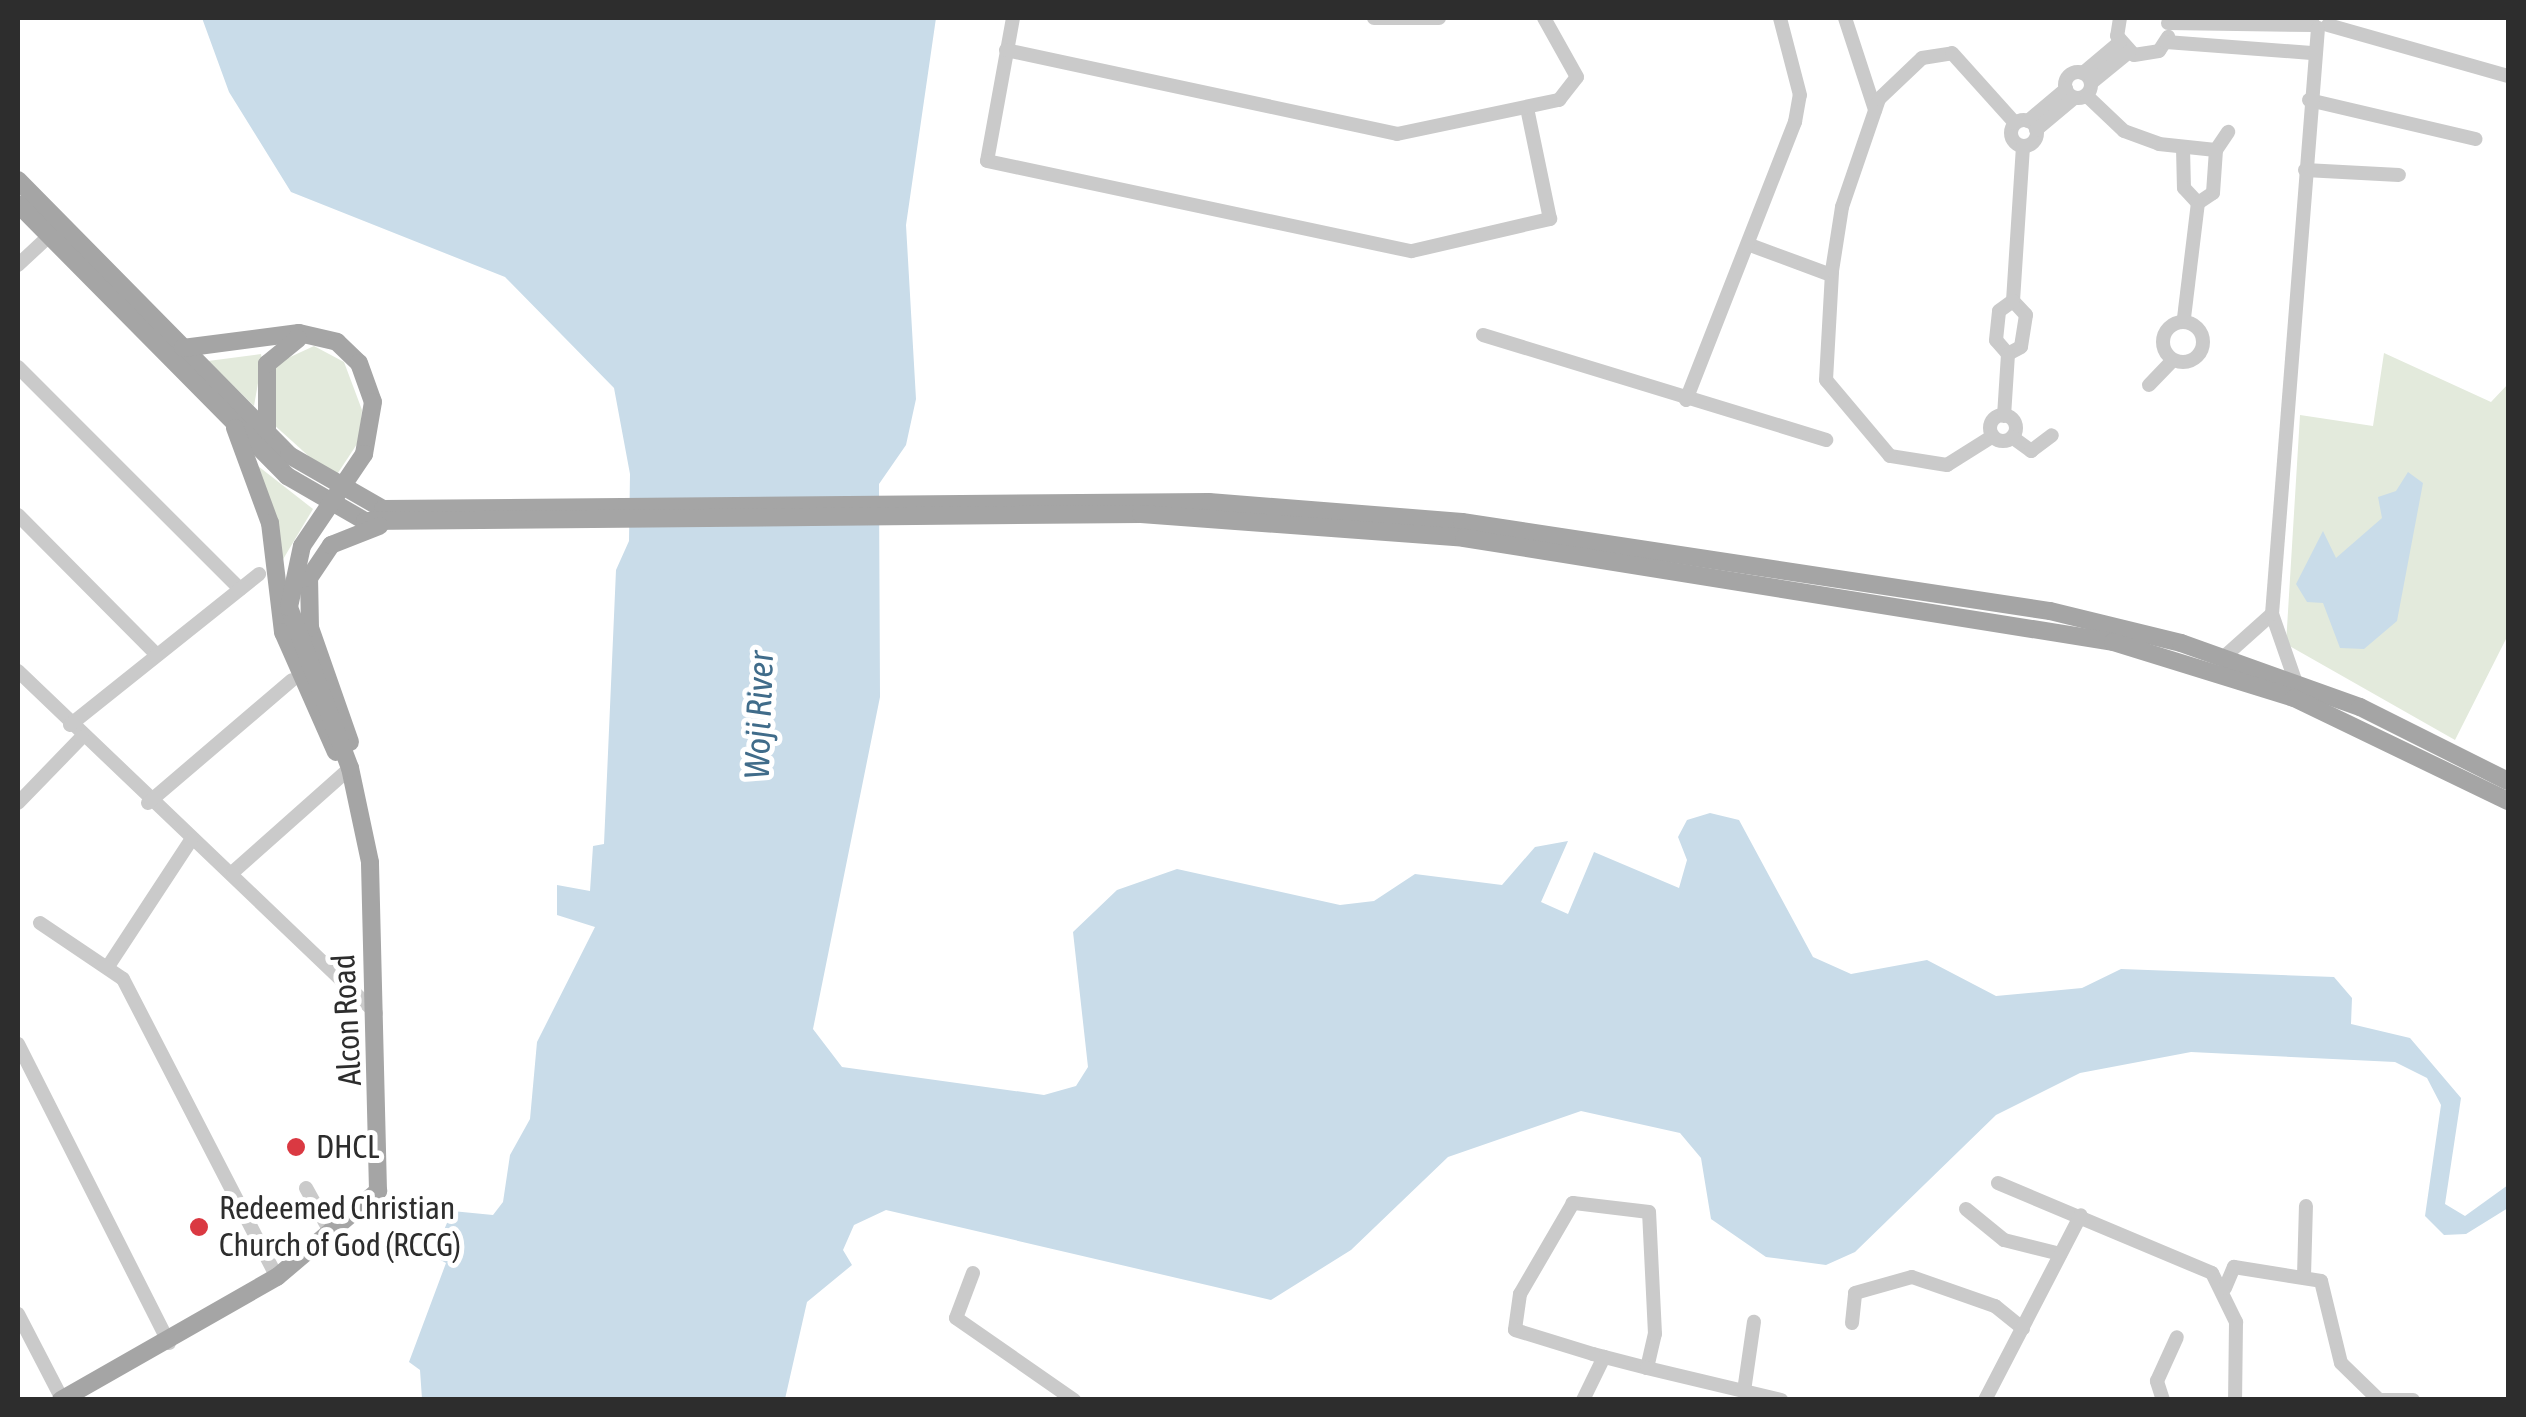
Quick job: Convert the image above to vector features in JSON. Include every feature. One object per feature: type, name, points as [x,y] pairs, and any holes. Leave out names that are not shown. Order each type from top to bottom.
[{"type":"main road","points":[[18,180],[268,432],[368,504],[542,516]]},
{"type":"main road","points":[[18,204],[309,493],[382,524]]},
{"type":"main road","points":[[182,347],[313,334],[350,352],[367,382],[376,420],[364,454],[302,546],[289,607],[350,768]]},
{"type":"main road","points":[[268,432],[267,364],[313,334]]},
{"type":"main road","points":[[229,416],[270,523],[283,632],[322,731],[350,768]]},
{"type":"main road","points":[[350,768],[349,737],[310,628],[308,578],[331,545],[382,524],[542,516],[1371,510],[2050,611],[2225,656],[2295,680],[2508,781]]},
{"type":"main road","points":[[910,511],[1141,514],[1390,529],[2050,628],[2294,698],[2508,801]]},
{"type":"main road","name":"Alcon Road","points":[[62,1399],[169,1343],[277,1277],[332,1235],[382,1176],[370,862],[350,768]]},
{"type":"street","points":[[1013,18],[987,160],[1412,252],[1550,218],[1526,108]]},
{"type":"street","points":[[1374,18],[1439,18]]},
{"type":"street","points":[[1006,50],[1397,134],[1526,108],[1576,84],[1544,18]]},
{"type":"street","points":[[1686,400],[1750,245],[1800,95],[1780,18]]},
{"type":"street","points":[[1845,18],[1875,110]]},
{"type":"street","points":[[2120,18],[2124,47]]},
{"type":"street","points":[[2166,42],[2167,20],[2275,29],[2320,23],[2508,76]]},
{"type":"street","points":[[2295,680],[2272,614],[2312,52],[2320,23]]},
{"type":"street","points":[[2274,50],[2275,29]]},
{"type":"street","points":[[2124,47],[2151,55],[2166,42],[2312,52]]},
{"type":"street","points":[[2023,146],[2012,139],[2080,88],[2124,47]]},
{"type":"street","points":[[2026,125],[1944,50],[1922,58],[1875,110],[1842,207],[1832,275],[1826,380],[1890,456],[1947,465],[1993,436],[2012,437],[2031,452],[2052,435]]},
{"type":"street","points":[[2080,88],[2124,131],[2183,148],[2216,150]]},
{"type":"street","points":[[2309,100],[2475,138]]},
{"type":"street","points":[[2008,354],[2021,347],[2026,315],[2013,301],[2026,125]]},
{"type":"street","points":[[2149,384],[2171,362],[2169,328],[2184,318],[2198,202],[2213,192],[2216,150],[2228,132]]},
{"type":"street","points":[[2183,148],[2184,188],[2198,202]]},
{"type":"street","points":[[2305,170],[2399,175]]},
{"type":"street","points":[[18,266],[49,236]]},
{"type":"street","points":[[1750,245],[1832,275]]},
{"type":"street","points":[[2004,416],[2008,354],[1996,340],[1999,311],[2013,301]]},
{"type":"street","points":[[2171,362],[2191,367],[2198,358],[2198,328],[2184,318]]},
{"type":"street","points":[[1482,335],[1826,440]]},
{"type":"street","points":[[18,367],[240,589]]},
{"type":"street","points":[[1993,436],[1992,422],[2004,416]]},
{"type":"street","points":[[2004,416],[2015,424],[2012,437]]},
{"type":"street","points":[[18,515],[156,654]]},
{"type":"street","points":[[70,725],[260,574]]},
{"type":"street","points":[[2225,656],[2272,614]]},
{"type":"street","points":[[18,671],[148,803],[234,872],[376,1014]]},
{"type":"street","points":[[148,803],[292,680]]},
{"type":"street","points":[[18,803],[82,738]]},
{"type":"street","points":[[234,872],[350,768]]},
{"type":"street","points":[[108,965],[191,840]]},
{"type":"street","points":[[40,923],[108,965],[277,1277]]},
{"type":"street","points":[[18,1044],[169,1343]]},
{"type":"street","points":[[1998,1183],[2164,1248],[2226,1288]]},
{"type":"street","points":[[306,1188],[332,1235]]},
{"type":"street","points":[[1647,1368],[1654,1334],[1648,1212],[1584,1200],[1567,1209],[1511,1325],[1604,1357],[1647,1368],[1781,1400]]},
{"type":"street","points":[[2304,1276],[2306,1206]]},
{"type":"street","points":[[1966,1208],[2004,1240],[2060,1254]]},
{"type":"street","points":[[1985,1400],[2081,1215]]},
{"type":"street","points":[[2234,1400],[2238,1350],[2226,1288],[2234,1267],[2304,1276],[2327,1287],[2342,1363],[2376,1399],[2414,1400]]},
{"type":"street","points":[[972,1273],[956,1318],[1074,1400]]},
{"type":"street","points":[[1852,1322],[1855,1293],[1912,1277],[1995,1306],[2022,1329]]},
{"type":"street","points":[[18,1314],[62,1399]]},
{"type":"street","points":[[1744,1391],[1754,1322]]},
{"type":"street","points":[[2163,1400],[2157,1382],[2178,1337]]},
{"type":"street","points":[[1583,1400],[1604,1357]]},
{"type":"shaded area","points":[[314,346],[344,362],[362,410],[359,441],[334,479],[272,423],[275,364]]},
{"type":"shaded area","points":[[2384,353],[2491,402],[2508,384],[2508,635],[2455,740],[2286,644],[2300,415],[2373,426]]},
{"type":"shaded area","points":[[261,354],[254,406],[208,361]]},
{"type":"shaded area","points":[[258,466],[313,509],[282,561]]},
{"type":"water","name":"Woji River","points":[[202,18],[936,18],[906,225],[916,399],[906,445],[879,484],[880,697],[813,1029],[842,1067],[1044,1095],[1076,1086],[1088,1067],[1073,932],[1117,890],[1177,869],[1340,905],[1374,901],[1415,874],[1502,885],[1535,847],[1568,841],[1541,902],[1568,914],[1594,852],[1679,888],[1687,860],[1678,837],[1687,820],[1710,813],[1739,820],[1813,957],[1851,974],[1927,960],[1996,996],[2082,988],[2121,969],[2334,977],[2352,998],[2351,1024],[2410,1038],[2461,1098],[2445,1204],[2465,1216],[2508,1185],[2508,1208],[2466,1234],[2444,1235],[2425,1216],[2441,1105],[2427,1078],[2395,1062],[2191,1052],[2080,1073],[1996,1115],[1855,1252],[1826,1265],[1766,1257],[1711,1219],[1701,1158],[1680,1133],[1581,1111],[1448,1157],[1351,1250],[1271,1300],[886,1210],[854,1225],[843,1250],[852,1265],[807,1302],[785,1399],[422,1399],[420,1370],[409,1362],[446,1263],[433,1256],[452,1211],[493,1215],[503,1202],[510,1155],[530,1119],[537,1042],[595,927],[557,915],[557,885],[590,891],[593,846],[604,844],[616,570],[629,541],[630,474],[614,388],[505,277],[291,192],[229,92]]},
{"type":"water","points":[[2408,472],[2423,483],[2397,621],[2364,649],[2340,648],[2323,603],[2307,602],[2296,584],[2323,531],[2336,558],[2382,518],[2378,497],[2396,491]]},
{"type":"place","name":"DHCL","points":[[296,1147]]},
{"type":"place","name":"Redeemed Christian Church of God (RCCG)","points":[[199,1227]]}]
